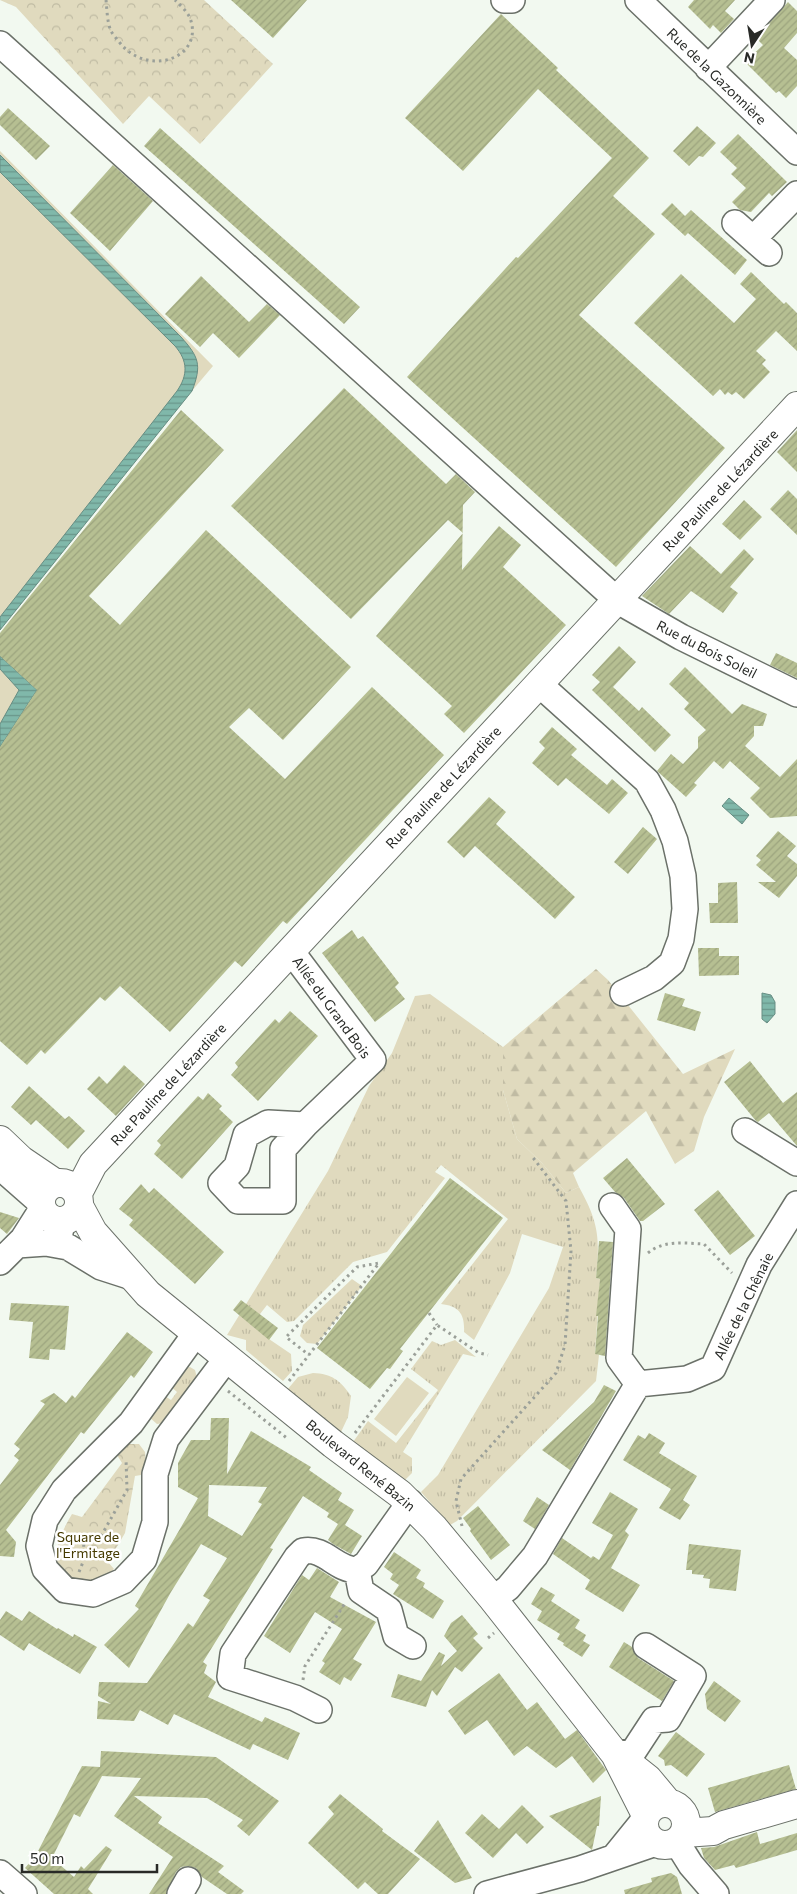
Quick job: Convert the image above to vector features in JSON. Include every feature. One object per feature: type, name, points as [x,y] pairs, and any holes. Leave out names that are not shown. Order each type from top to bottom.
[{"type":"main road","name":"Rue Pauline de Lézardière","points":[[58,1207],[90,1168],[797,406]]},
{"type":"main road","points":[[0,1140],[10,1163],[58,1207]]},
{"type":"main road","name":"Boulevard René Bazin","points":[[58,1207],[93,1232],[148,1294],[276,1398],[410,1502],[493,1598],[615,1754],[665,1824]]},
{"type":"main road","points":[[665,1824],[713,1831],[724,1825],[797,1804]]},
{"type":"street","points":[[504,0],[512,0]]},
{"type":"street","name":"Rue de la Gazonnière","points":[[638,0],[797,152]]},
{"type":"street","points":[[708,68],[772,0]]},
{"type":"street","name":"Rue du Bois Soleil","points":[[0,44],[618,601],[681,637],[797,694]]},
{"type":"street","points":[[753,238],[797,194]]},
{"type":"street","points":[[539,684],[647,781],[663,810],[675,841],[682,876],[685,909],[681,939],[672,963],[654,978],[623,993]]},
{"type":"street","name":"Allée du Grand Bois","points":[[291,951],[373,1060],[305,1125]]},
{"type":"street","points":[[744,1131],[797,1163]]},
{"type":"street","name":"Allée de la Chênaie","points":[[638,1384],[687,1379],[713,1368],[760,1266],[797,1204]]},
{"type":"street","points":[[493,1598],[508,1588],[535,1556],[638,1384],[619,1358],[628,1229],[612,1206]]},
{"type":"street","name":"Rue Pauline de Lézardière","points":[[13,1249],[58,1207]]},
{"type":"street","name":"Rue Pauline de Lézardière","points":[[13,1249],[46,1243],[58,1207]]},
{"type":"street","name":"Rue Pauline de Lézardière","points":[[58,1207],[68,1247],[100,1267],[132,1277]]},
{"type":"street","points":[[196,1333],[129,1425],[64,1490],[45,1520],[39,1546],[45,1569],[65,1590],[92,1594],[123,1581],[144,1558],[155,1522],[155,1474],[166,1440],[227,1358]]},
{"type":"street","points":[[129,1425],[164,1447]]},
{"type":"street","points":[[359,1581],[366,1564],[410,1502]]},
{"type":"street","points":[[318,1710],[295,1698],[230,1677],[233,1654],[297,1557],[303,1551],[317,1551],[344,1568],[390,1610],[396,1636],[413,1646]]},
{"type":"street","points":[[615,1754],[633,1752],[654,1720],[668,1719],[693,1676],[646,1646]]},
{"type":"street","points":[[487,1894],[614,1857],[665,1824],[691,1865],[716,1894]]},
{"type":"street","points":[[0,1873],[24,1894]]},
{"type":"path","points":[[106,0],[111,31],[121,43],[141,60],[155,62],[175,58],[186,48],[193,30],[189,16],[175,0]]},
{"type":"path","points":[[458,1556],[466,1541],[456,1501],[461,1479],[556,1372],[565,1345],[571,1251],[566,1201],[531,1155]]},
{"type":"path","points":[[625,1279],[642,1258],[657,1245],[704,1244],[749,1289]]},
{"type":"path","points":[[276,1398],[321,1340],[378,1263],[357,1267],[286,1337],[309,1355]]},
{"type":"path","points":[[429,1313],[437,1325],[479,1353],[488,1355]]},
{"type":"path","points":[[343,1450],[437,1325]]},
{"type":"path","points":[[72,1591],[83,1562],[84,1539],[100,1538],[127,1490],[126,1458],[130,1448],[129,1425]]},
{"type":"path","points":[[295,1698],[305,1676],[305,1666],[359,1581]]},
{"type":"green space","points":[[0,0],[204,0],[273,64],[200,144],[149,96],[123,124],[16,7]]},
{"type":"green space","points":[[0,151],[213,366],[0,618]]},
{"type":"green space","points":[[0,641],[37,690],[0,748]]},
{"type":"green space","points":[[596,969],[608,980],[683,1074],[735,1049],[704,1117],[694,1151],[675,1164],[646,1111],[573,1173],[579,1187],[566,1193],[542,1163],[517,1139],[503,1090],[503,1047]]},
{"type":"green space","points":[[430,994],[503,1047],[503,1090],[517,1139],[542,1163],[566,1193],[579,1187],[594,1221],[598,1241],[596,1278],[600,1279],[595,1353],[599,1355],[596,1381],[457,1521],[450,1525],[421,1492],[438,1475],[549,1288],[563,1247],[522,1234],[510,1273],[474,1340],[464,1332],[460,1312],[452,1307],[441,1304],[508,1219],[441,1165],[435,1172],[445,1178],[387,1252],[353,1262],[294,1321],[287,1322],[267,1305],[253,1323],[269,1339],[291,1354],[292,1371],[283,1381],[246,1350],[246,1340],[227,1335],[328,1171],[369,1086],[392,1053],[415,996]]},
{"type":"green space","points":[[352,1279],[362,1286],[317,1344],[307,1343],[300,1336],[303,1325]]},
{"type":"green space","points":[[455,1340],[476,1357],[463,1354],[403,1452],[412,1458],[412,1473],[404,1481],[353,1442],[368,1421],[396,1443],[438,1390],[411,1369],[432,1341],[441,1345]]},
{"type":"green space","points":[[190,1367],[195,1370],[197,1378],[164,1423],[157,1424],[149,1417],[162,1394],[171,1400],[177,1392],[169,1385],[184,1368]]},
{"type":"green space","points":[[313,1373],[330,1376],[335,1379],[351,1396],[348,1417],[341,1432],[287,1390],[298,1377]]},
{"type":"green space","points":[[407,1377],[429,1393],[396,1436],[374,1419]]},
{"type":"green space","name":"Square de l'Ermitage","points":[[126,1444],[139,1444],[145,1452],[147,1474],[135,1476],[125,1533],[108,1562],[114,1569],[99,1580],[82,1583],[73,1581],[61,1571],[57,1561],[56,1555],[61,1536],[72,1514],[82,1517],[122,1463],[117,1455]]},
{"type":"water","points":[[0,155],[181,337],[192,350],[198,368],[192,391],[0,630],[0,617],[177,391],[185,374],[185,368],[182,357],[175,346],[0,172]]},
{"type":"water","points":[[0,656],[37,690],[0,747],[0,724],[19,690],[0,669]]},
{"type":"water","points":[[729,798],[749,815],[742,824],[722,806]]},
{"type":"water","points":[[762,993],[771,995],[775,1002],[775,1014],[767,1023],[762,1019]]},
{"type":"building","points":[[231,0],[307,0],[273,38]]},
{"type":"building","points":[[694,0],[735,0],[725,11],[734,19],[721,33],[713,25],[710,29],[688,7]]},
{"type":"building","points":[[788,2],[797,11],[797,33],[784,48],[797,60],[797,86],[786,98],[779,91],[776,93],[745,62],[763,45],[756,38]]},
{"type":"building","points":[[501,14],[558,68],[556,70],[649,158],[613,196],[655,234],[579,315],[725,448],[616,567],[407,377],[516,257],[518,258],[612,158],[538,89],[463,171],[405,118]]},
{"type":"building","points":[[8,108],[50,146],[36,160],[0,125],[0,117]]},
{"type":"building","points":[[697,126],[716,143],[703,157],[699,156],[689,166],[673,151]]},
{"type":"building","points":[[160,128],[360,307],[344,324],[144,146]]},
{"type":"building","points":[[738,134],[787,182],[772,196],[769,193],[751,212],[740,210],[732,202],[746,188],[731,174],[737,168],[720,152]]},
{"type":"building","points":[[113,165],[153,201],[110,251],[70,213]]},
{"type":"building","points":[[672,203],[685,216],[691,210],[747,260],[735,275],[688,233],[685,236],[661,214]]},
{"type":"building","points":[[751,272],[784,304],[786,302],[797,313],[797,351],[776,331],[756,351],[766,360],[762,364],[770,372],[744,399],[736,392],[732,395],[728,392],[725,395],[720,389],[713,396],[634,323],[681,274],[734,323],[756,299],[740,284]]},
{"type":"building","points":[[201,276],[249,322],[267,304],[280,315],[239,358],[213,333],[200,347],[165,314]]},
{"type":"building","points":[[344,388],[446,484],[456,474],[475,492],[463,505],[463,533],[448,520],[351,619],[231,506]]},
{"type":"building","points":[[181,410],[224,450],[89,596],[120,625],[206,530],[351,667],[283,740],[249,708],[229,727],[285,779],[372,687],[444,755],[287,924],[283,921],[242,967],[235,961],[170,1032],[120,986],[105,1001],[100,997],[45,1054],[41,1050],[27,1065],[0,1041],[0,747],[37,690],[0,656],[0,633]]},
{"type":"building","points":[[797,430],[797,472],[777,452]]},
{"type":"building","points":[[788,490],[797,499],[797,535],[770,509]]},
{"type":"building","points":[[744,500],[762,517],[740,540],[722,524]]},
{"type":"building","points":[[499,526],[521,545],[503,567],[566,625],[464,733],[444,714],[452,706],[376,636],[463,534],[462,570]]},
{"type":"building","points":[[690,546],[721,574],[744,549],[754,559],[730,587],[738,593],[723,613],[691,591],[669,614],[642,596]]},
{"type":"building","points":[[619,646],[636,662],[613,687],[639,711],[642,707],[671,735],[655,752],[592,690],[600,682],[592,675]]},
{"type":"building","points":[[776,653],[797,663],[797,678],[770,665]]},
{"type":"building","points":[[685,667],[732,714],[742,704],[767,714],[763,726],[754,726],[754,736],[745,746],[780,777],[797,759],[797,816],[770,818],[750,798],[760,788],[730,761],[723,769],[714,761],[694,783],[697,785],[686,797],[657,771],[671,754],[683,764],[698,748],[698,737],[706,730],[684,709],[689,703],[669,684]]},
{"type":"building","points":[[552,727],[577,749],[571,755],[607,785],[612,779],[628,793],[609,814],[566,778],[558,786],[532,763],[545,748],[539,742]]},
{"type":"building","points":[[489,797],[506,812],[496,824],[575,897],[555,919],[475,846],[464,858],[447,842]]},
{"type":"building","points":[[643,827],[657,839],[628,874],[614,862]]},
{"type":"building","points":[[778,831],[796,846],[787,856],[797,864],[797,876],[779,898],[758,882],[776,882],[756,865],[761,860],[756,856]]},
{"type":"building","points":[[737,882],[738,923],[710,923],[709,903],[718,903],[718,883]]},
{"type":"building","points":[[352,930],[358,939],[363,936],[399,983],[395,987],[405,999],[375,1022],[322,953]]},
{"type":"building","points":[[698,948],[719,948],[719,956],[739,956],[739,975],[699,976]]},
{"type":"building","points":[[665,993],[685,999],[682,1006],[701,1012],[695,1031],[657,1020]]},
{"type":"building","points":[[290,1011],[318,1036],[258,1101],[231,1075],[238,1067],[235,1063],[275,1019],[279,1023]]},
{"type":"building","points":[[750,1061],[783,1103],[797,1092],[797,1146],[769,1113],[758,1122],[756,1121],[724,1082]]},
{"type":"building","points":[[124,1065],[145,1084],[116,1116],[87,1089],[99,1076],[107,1084]]},
{"type":"building","points":[[29,1086],[65,1119],[69,1116],[85,1131],[68,1149],[36,1120],[31,1125],[11,1107]]},
{"type":"building","points":[[208,1093],[222,1106],[219,1109],[233,1122],[182,1179],[154,1154],[161,1145],[157,1141],[198,1096],[203,1100]]},
{"type":"building","points":[[627,1158],[665,1204],[643,1221],[640,1221],[624,1198],[615,1192],[603,1178]]},
{"type":"building","points":[[450,1178],[503,1218],[400,1349],[403,1351],[390,1369],[387,1368],[370,1389],[317,1348]]},
{"type":"building","points":[[141,1184],[149,1193],[154,1188],[224,1252],[195,1284],[129,1225],[133,1220],[119,1209]]},
{"type":"building","points":[[718,1190],[755,1236],[730,1255],[694,1210]]},
{"type":"building","points":[[0,1212],[19,1218],[7,1234],[0,1228]]},
{"type":"building","points":[[599,1241],[613,1242],[605,1356],[595,1354],[598,1316],[596,1316],[600,1279],[596,1278]]},
{"type":"building","points":[[241,1300],[278,1328],[269,1340],[233,1310]]},
{"type":"building","points":[[11,1303],[69,1306],[65,1350],[50,1349],[49,1360],[29,1358],[33,1322],[9,1320]]},
{"type":"building","points":[[127,1332],[153,1352],[134,1378],[131,1375],[84,1434],[81,1432],[6,1530],[16,1542],[14,1557],[0,1556],[0,1485],[19,1460],[14,1456],[20,1449],[14,1444],[45,1404],[40,1401],[54,1393],[66,1403],[72,1395],[75,1398]]},
{"type":"building","points":[[604,1385],[616,1391],[570,1470],[542,1450],[594,1402]]},
{"type":"building","points":[[211,1418],[229,1418],[227,1474],[251,1431],[311,1467],[309,1470],[342,1493],[338,1500],[354,1510],[345,1525],[362,1536],[351,1554],[333,1544],[328,1540],[338,1524],[327,1517],[329,1513],[303,1496],[270,1548],[273,1549],[267,1559],[203,1662],[207,1665],[204,1673],[216,1682],[208,1697],[262,1722],[265,1717],[300,1733],[288,1760],[253,1744],[250,1750],[174,1714],[168,1725],[140,1710],[134,1721],[97,1719],[98,1701],[111,1704],[98,1696],[99,1682],[147,1683],[188,1623],[193,1627],[210,1600],[203,1596],[227,1558],[201,1544],[171,1592],[129,1668],[104,1645],[139,1609],[135,1606],[198,1498],[178,1487],[178,1463],[191,1440],[210,1440]],"holes":[[[209,1485],[267,1487],[258,1502],[262,1504],[242,1536],[208,1516]]]},
{"type":"building","points":[[649,1433],[665,1443],[659,1453],[697,1476],[683,1500],[690,1505],[680,1520],[659,1508],[671,1489],[623,1460],[638,1435],[645,1439]]},
{"type":"building","points":[[610,1492],[638,1509],[625,1531],[629,1535],[611,1568],[640,1585],[623,1612],[585,1589],[590,1580],[553,1554],[562,1538],[591,1558],[593,1556],[599,1560],[613,1535],[592,1523]]},
{"type":"building","points":[[537,1497],[549,1505],[535,1529],[523,1521]]},
{"type":"building","points":[[478,1506],[510,1545],[491,1560],[463,1518]]},
{"type":"building","points":[[689,1544],[741,1550],[736,1591],[709,1588],[710,1579],[703,1578],[704,1575],[692,1574],[692,1570],[686,1570]]},
{"type":"building","points":[[394,1552],[421,1570],[416,1578],[425,1583],[423,1587],[444,1601],[433,1619],[393,1594],[399,1585],[390,1579],[393,1574],[384,1567]]},
{"type":"building","points":[[317,1568],[339,1582],[330,1597],[376,1622],[353,1659],[362,1664],[351,1681],[344,1677],[340,1685],[319,1672],[325,1663],[322,1661],[342,1629],[315,1612],[290,1653],[264,1636],[302,1575],[309,1580]]},
{"type":"building","points":[[541,1587],[555,1595],[551,1601],[580,1620],[575,1628],[586,1635],[583,1641],[590,1645],[582,1657],[557,1639],[560,1634],[537,1620],[542,1611],[531,1604]]},
{"type":"building","points":[[6,1611],[22,1621],[29,1611],[57,1629],[73,1637],[74,1634],[97,1647],[80,1674],[29,1643],[24,1651],[0,1635],[0,1620]]},
{"type":"building","points":[[462,1615],[478,1634],[473,1638],[483,1648],[462,1672],[455,1667],[437,1696],[432,1690],[426,1707],[391,1697],[398,1674],[421,1681],[439,1652],[445,1655],[441,1666],[457,1651],[444,1636],[451,1623]]},
{"type":"building","points":[[624,1642],[632,1647],[638,1658],[674,1681],[662,1701],[609,1667]]},
{"type":"building","points":[[499,1673],[527,1710],[537,1702],[565,1739],[577,1730],[606,1770],[593,1783],[572,1756],[556,1768],[527,1746],[514,1756],[487,1720],[465,1735],[448,1711]]},
{"type":"building","points":[[714,1681],[741,1701],[725,1722],[707,1709],[705,1694]]},
{"type":"building","points":[[676,1732],[705,1754],[687,1777],[671,1765],[665,1766],[664,1760],[658,1756]]},
{"type":"building","points":[[101,1751],[216,1757],[279,1801],[249,1836],[237,1826],[243,1820],[207,1798],[134,1796],[162,1817],[158,1823],[224,1866],[218,1872],[244,1891],[241,1894],[227,1894],[202,1877],[196,1868],[188,1866],[181,1867],[176,1872],[166,1894],[149,1894],[173,1857],[114,1816],[141,1778],[102,1776],[80,1817],[74,1814],[52,1858],[74,1877],[81,1866],[84,1869],[106,1846],[112,1850],[88,1889],[93,1894],[54,1894],[25,1868],[36,1855],[82,1766],[100,1767]]},
{"type":"building","points":[[789,1765],[796,1789],[715,1812],[708,1788]]},
{"type":"building","points":[[340,1794],[383,1829],[382,1831],[420,1859],[388,1894],[378,1894],[365,1882],[358,1889],[308,1843],[334,1814],[328,1807]]},
{"type":"building","points":[[601,1796],[599,1826],[597,1826],[592,1850],[549,1816]]},
{"type":"building","points":[[522,1805],[544,1827],[527,1844],[516,1833],[493,1858],[465,1833],[482,1814],[499,1829]]},
{"type":"building","points":[[438,1820],[472,1878],[455,1883],[414,1851]]},
{"type":"building","points":[[757,1832],[760,1844],[797,1833],[797,1850],[736,1868],[734,1865],[715,1870],[704,1858],[701,1848],[714,1847]]},
{"type":"building","points":[[671,1873],[677,1877],[682,1894],[625,1894],[624,1890],[652,1882],[651,1878]]}]
